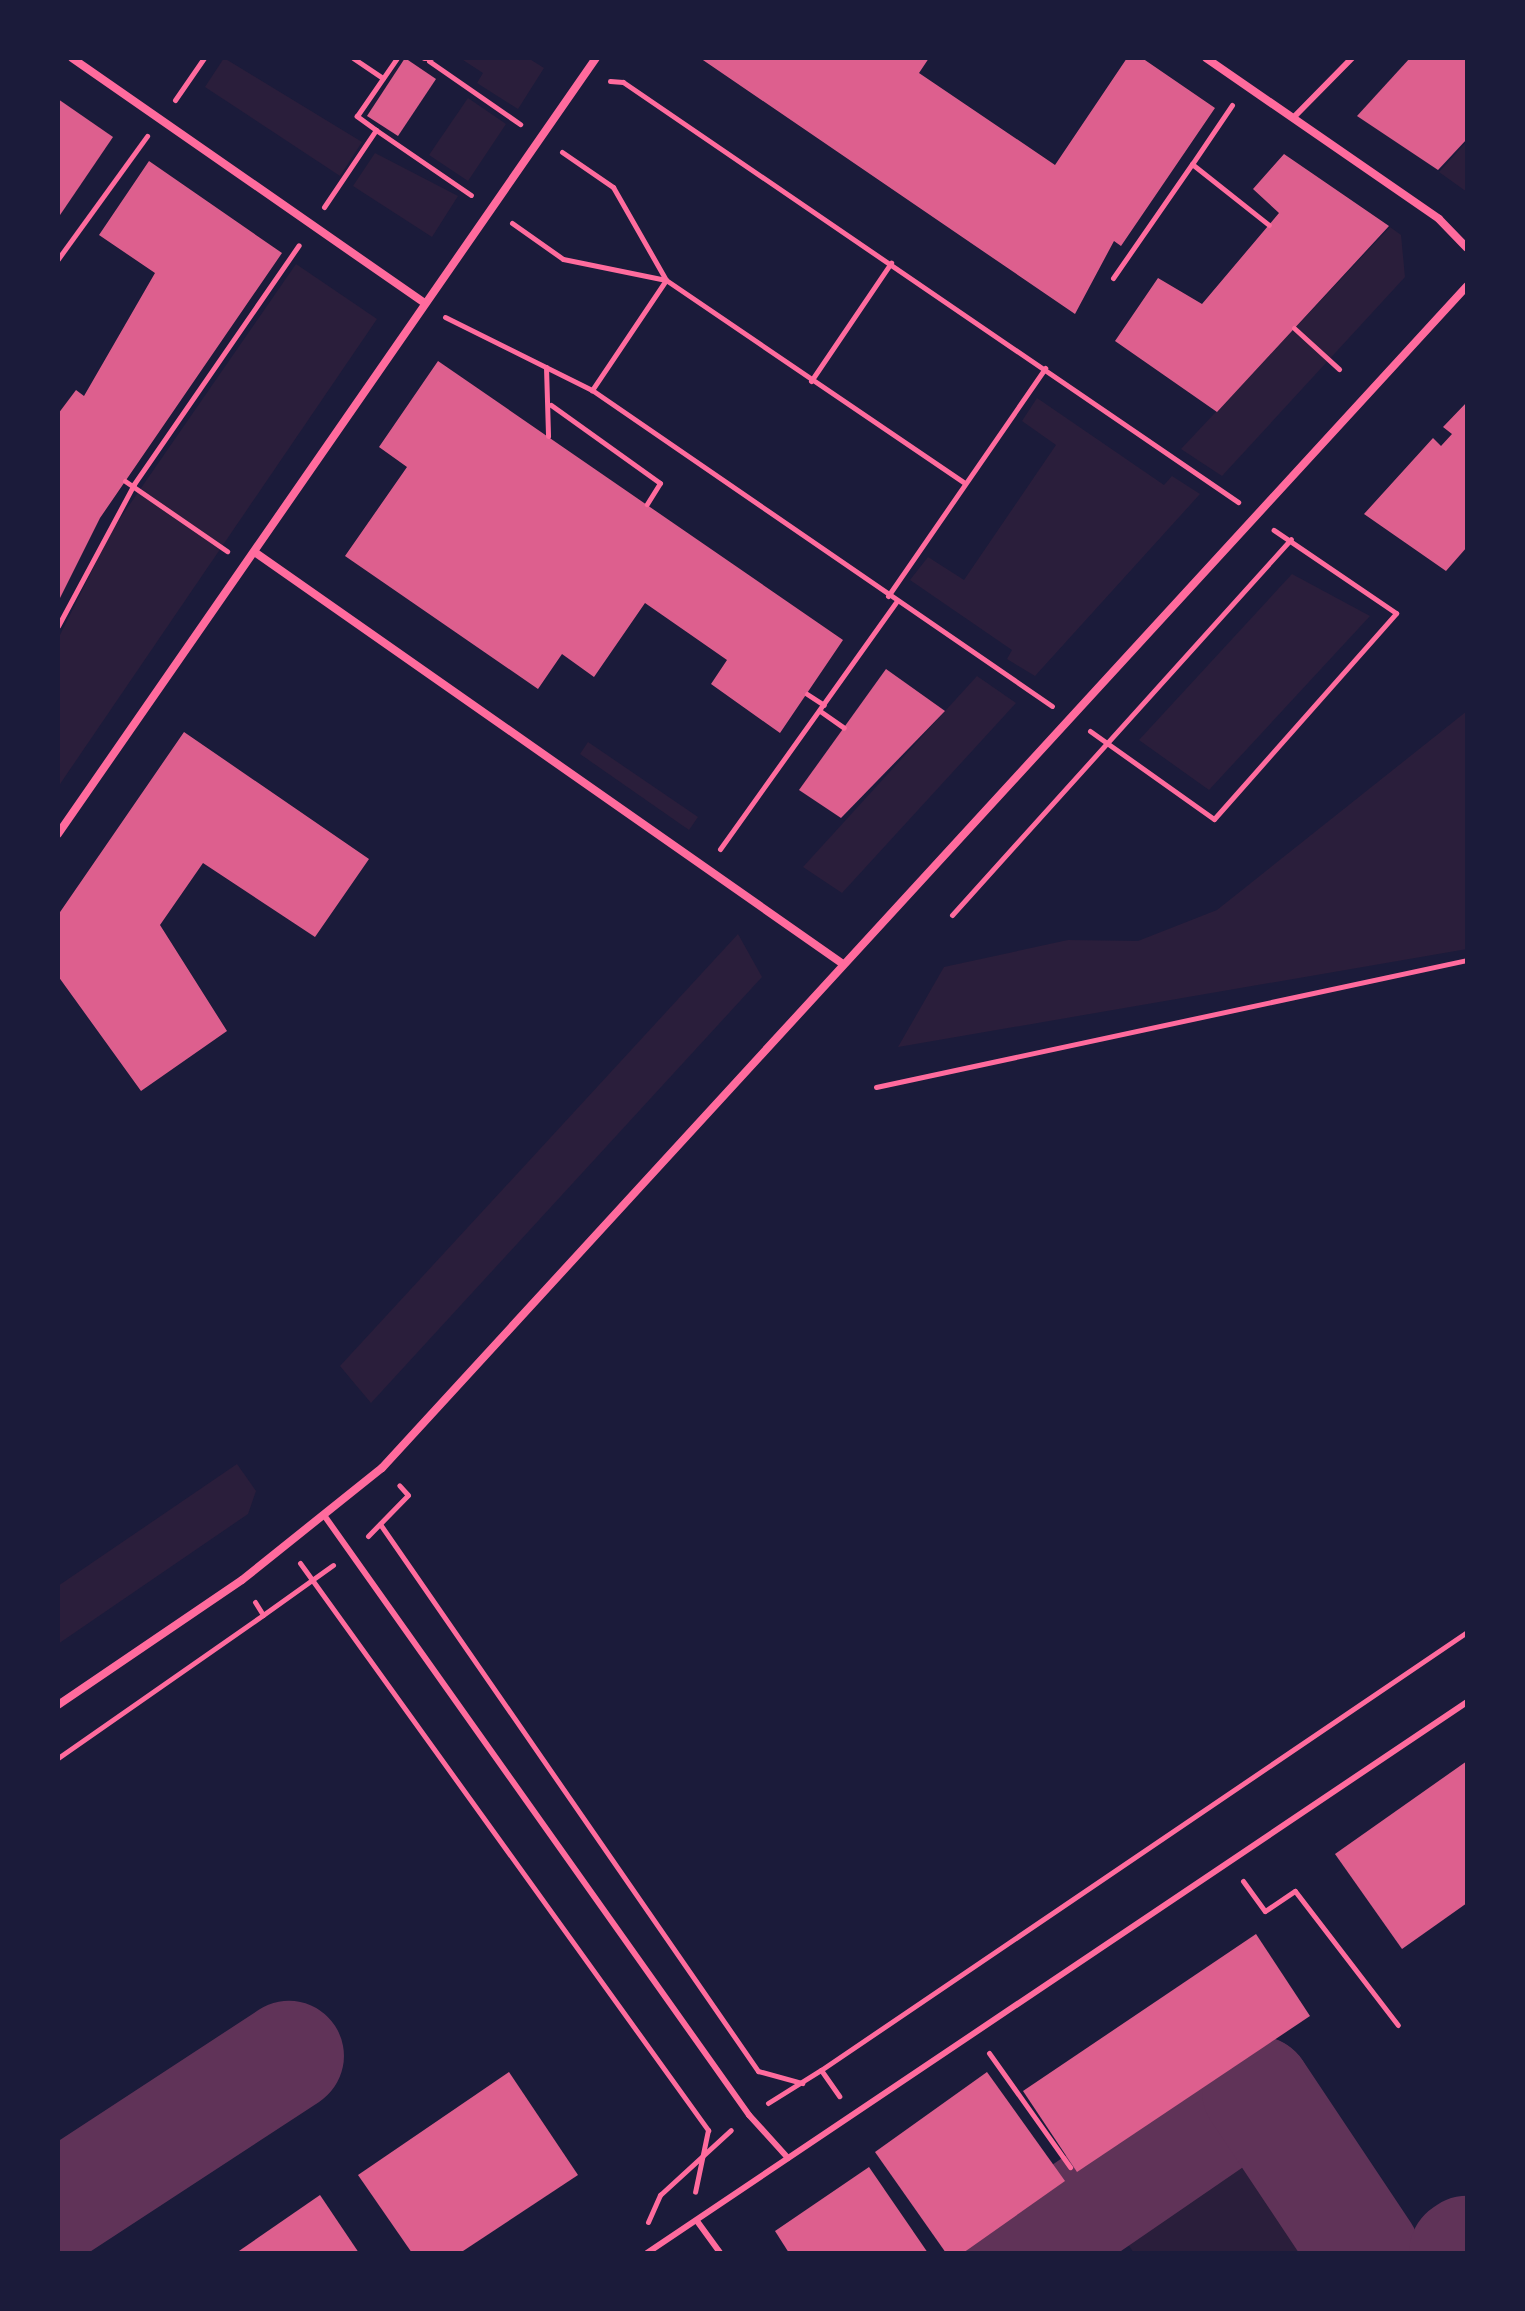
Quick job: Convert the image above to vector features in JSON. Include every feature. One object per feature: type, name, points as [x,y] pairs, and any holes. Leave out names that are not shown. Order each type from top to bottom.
[{"type":"street","points":[[72,58],[310,228],[424,303]]},
{"type":"street","points":[[58,834],[256,553],[424,303],[596,58]]},
{"type":"street","points":[[1206,58],[1439,219],[1467,248]]},
{"type":"street","points":[[58,1705],[288,1546],[326,1518],[382,1468],[1467,286]]},
{"type":"street","points":[[256,553],[843,964]]},
{"type":"lane","points":[[1294,117],[1352,58]]},
{"type":"lane","points":[[326,1518],[749,2115],[788,2158]]},
{"type":"lane","points":[[647,2253],[976,2036],[1467,1702]]},
{"type":"lane","points":[[697,2221],[720,2253]]},
{"type":"path","points":[[58,259],[204,58]]},
{"type":"path","points":[[353,58],[383,78]]},
{"type":"path","points":[[397,58],[357,116],[563,259],[666,280],[965,483]]},
{"type":"path","points":[[428,59],[613,187],[666,280]]},
{"type":"path","points":[[458,326],[592,390],[1214,819],[1396,613],[1045,368],[623,82],[587,71]]},
{"type":"path","points":[[1113,278],[1246,85]]},
{"type":"path","points":[[58,626],[134,484],[376,130]]},
{"type":"path","points":[[1192,164],[1269,225]]},
{"type":"path","points":[[811,381],[891,263]]},
{"type":"path","points":[[592,390],[666,280]]},
{"type":"path","points":[[247,306],[254,312]]},
{"type":"path","points":[[1294,328],[1339,369]]},
{"type":"path","points":[[546,367],[551,405],[548,436]]},
{"type":"path","points":[[888,596],[1045,368]]},
{"type":"path","points":[[551,405],[660,483],[647,504]]},
{"type":"path","points":[[125,481],[134,484],[247,565]]},
{"type":"path","points":[[952,915],[1291,539]]},
{"type":"path","points":[[739,826],[896,602]]},
{"type":"path","points":[[807,694],[844,728]]},
{"type":"path","points":[[876,1087],[1467,960]]},
{"type":"path","points":[[380,1524],[758,2071],[802,2083]]},
{"type":"path","points":[[288,1546],[708,2130],[692,2203],[697,2221]]},
{"type":"path","points":[[58,1758],[263,1615]]},
{"type":"path","points":[[821,2070],[1467,1632]]},
{"type":"path","points":[[1230,1864],[1265,1911],[1295,1891],[1398,2025]]},
{"type":"path","points":[[976,2036],[1070,2167]]},
{"type":"shaded area","points":[[224,58],[362,142],[340,176],[205,87]]},
{"type":"shaded area","points":[[460,58],[528,58],[544,68],[518,109],[477,83],[483,73]]},
{"type":"shaded area","points":[[468,98],[506,124],[468,181],[429,155]]},
{"type":"shaded area","points":[[1467,141],[1467,192],[1439,172]]},
{"type":"shaded area","points":[[375,153],[458,196],[432,237],[353,186]]},
{"type":"shaded area","points":[[1390,227],[1401,235],[1405,277],[1222,476],[1181,449]]},
{"type":"shaded area","points":[[296,264],[377,319],[58,787],[58,639],[112,530]]},
{"type":"shaded area","points":[[1037,398],[1164,485],[1172,476],[1200,494],[1035,676],[1007,659],[1012,650],[910,580],[928,557],[964,580],[1056,445],[1022,421]]},
{"type":"shaded area","points":[[1292,574],[1370,616],[1209,790],[1139,740]]},
{"type":"shaded area","points":[[977,676],[1016,703],[842,893],[803,867]]},
{"type":"shaded area","points":[[1467,711],[1467,949],[898,1047],[944,967],[1068,940],[1138,941],[1217,910]]},
{"type":"shaded area","points":[[588,742],[698,817],[689,830],[580,754]]},
{"type":"shaded area","points":[[738,934],[762,977],[371,1403],[340,1366]]},
{"type":"shaded area","points":[[237,1464],[256,1491],[248,1514],[58,1644],[58,1586]]},
{"type":"shaded area","points":[[1225,2153],[1235,2154],[1300,2253],[1134,2253],[1115,2226]]},
{"type":"building","points":[[405,58],[436,79],[398,136],[367,116]]},
{"type":"building","points":[[700,58],[929,58],[919,73],[1055,165],[1127,58],[1142,58],[1215,108],[1121,246],[1114,241],[1075,314]]},
{"type":"building","points":[[1410,58],[1467,58],[1467,139],[1438,170],[1357,116]]},
{"type":"building","points":[[58,99],[113,137],[58,218]]},
{"type":"building","points":[[1284,154],[1389,226],[1217,412],[1115,341],[1158,278],[1202,304],[1279,213],[1253,189]]},
{"type":"building","points":[[149,161],[282,253],[100,518],[58,602],[58,414],[76,390],[84,396],[155,273],[99,235]]},
{"type":"building","points":[[438,361],[843,640],[780,733],[711,684],[727,660],[645,603],[594,677],[562,654],[538,689],[345,556],[407,467],[379,447]]},
{"type":"building","points":[[1467,402],[1467,547],[1446,571],[1364,514],[1433,438],[1441,446],[1452,434],[1443,427]]},
{"type":"building","points":[[886,669],[945,711],[841,818],[799,790]]},
{"type":"building","points":[[184,732],[369,859],[315,937],[203,863],[160,925],[227,1031],[141,1091],[58,976],[58,915]]},
{"type":"building","points":[[1467,1761],[1467,1903],[1402,1949],[1335,1854]]},
{"type":"building","points":[[1256,1934],[1310,2016],[1077,2172],[1023,2091]]},
{"type":"building","points":[[509,2072],[578,2175],[460,2253],[412,2253],[358,2175]]},
{"type":"building","points":[[987,2072],[1065,2181],[963,2253],[946,2253],[875,2152]]},
{"type":"building","points":[[869,2167],[928,2253],[789,2253],[775,2231]]},
{"type":"building","points":[[320,2195],[359,2253],[236,2253]]},
{"type":"taxiway","points":[[58,2207],[289,2056]]},
{"type":"taxiway","points":[[1021,2253],[1257,2091],[1365,2253]]}]
